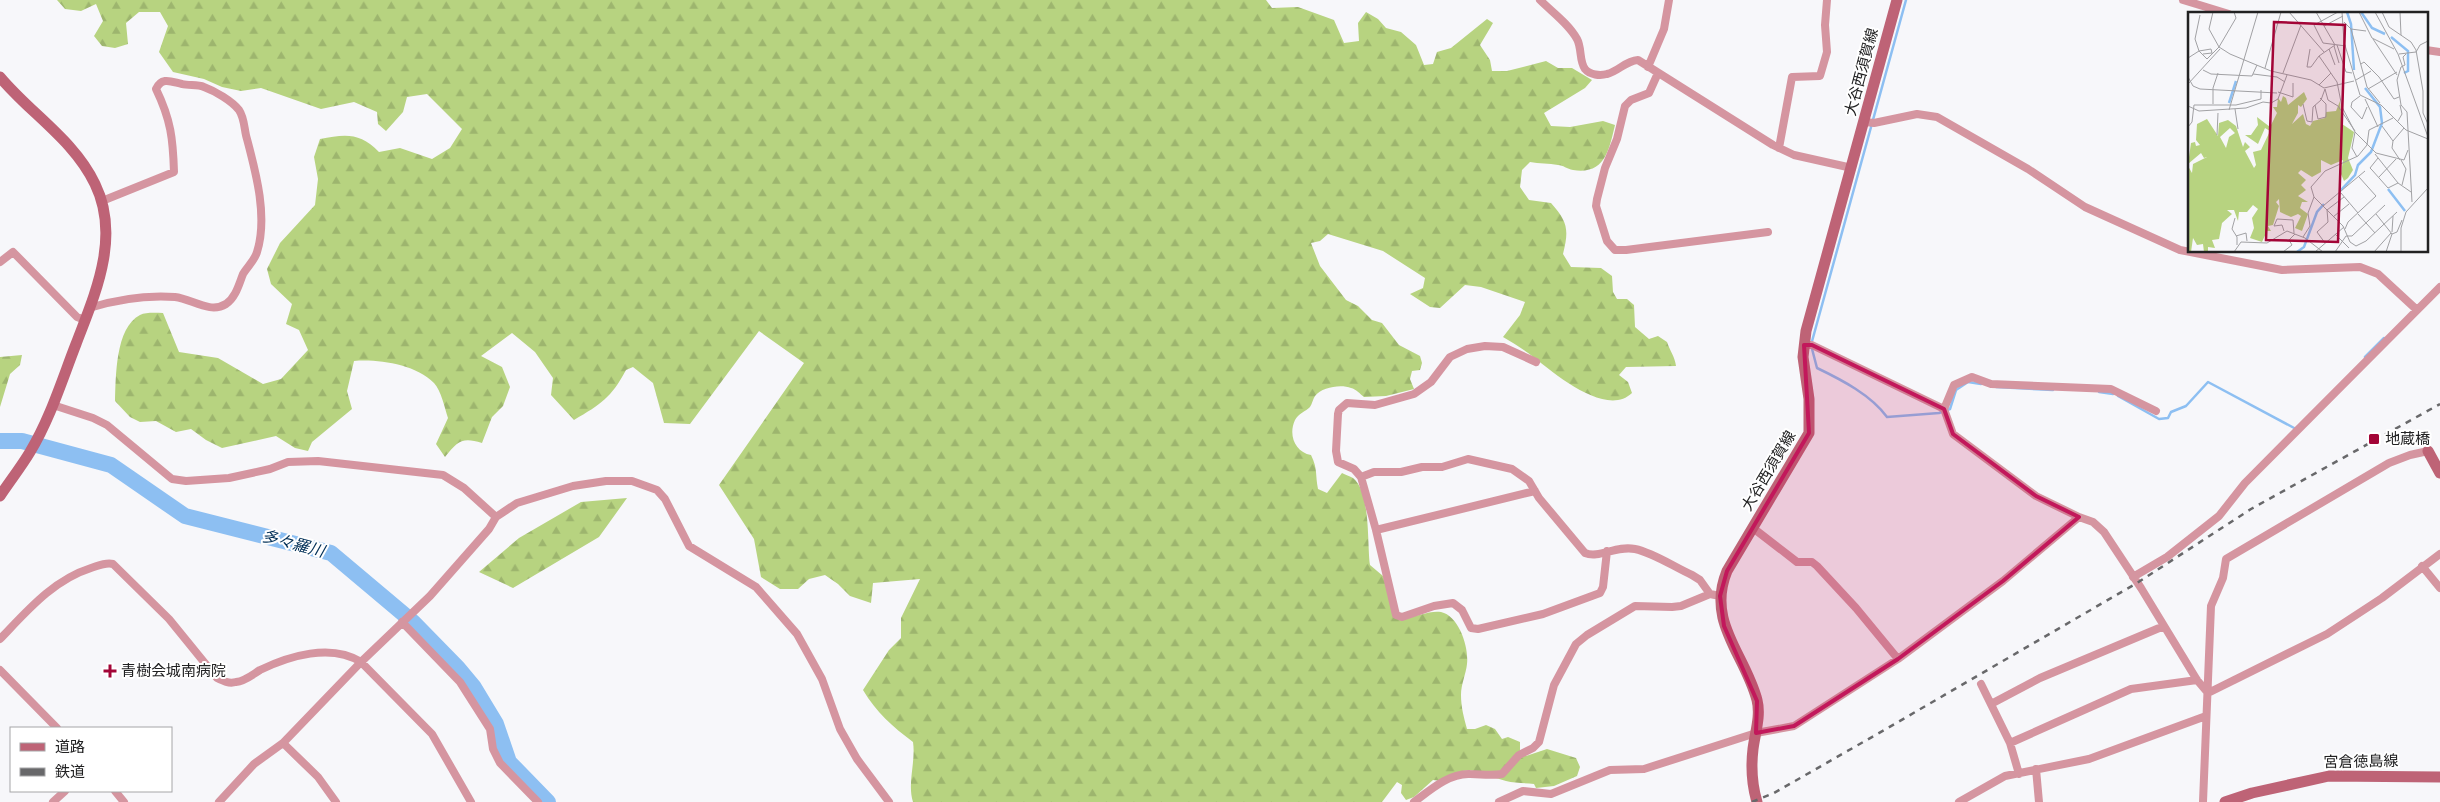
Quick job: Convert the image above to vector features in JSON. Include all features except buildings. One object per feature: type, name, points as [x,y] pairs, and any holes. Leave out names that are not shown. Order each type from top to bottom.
[{"type":"main road","name":"大谷西須賀線","points":[[1757,802],[1752,770],[1758,716],[1757,702],[1751,682],[1724,626],[1715,595],[1727,571],[1809,433],[1809,399],[1804,345],[1897,0]]},
{"type":"main road","points":[[0,77],[78,156],[89,173],[102,202],[106,228],[106,249],[101,274],[52,405],[39,435],[23,464],[0,496]]},
{"type":"main road","points":[[2428,451],[2440,473]]},
{"type":"main road","name":"宮倉徳島線","points":[[2225,802],[2252,793],[2329,776],[2440,777]]},
{"type":"street","points":[[1540,0],[1575,36],[1586,70],[1595,74],[1608,74],[1629,61],[1638,60],[1779,148],[1794,155],[1852,168]]},
{"type":"street","points":[[1648,67],[1664,29],[1669,0]]},
{"type":"street","points":[[1779,148],[1792,77],[1820,76],[1827,52],[1827,0]]},
{"type":"street","points":[[2183,0],[2222,12]]},
{"type":"street","points":[[1658,73],[1649,93],[1631,100],[1625,106],[1612,156],[1605,168],[1596,206],[1607,241],[1616,250],[1626,250],[1768,232]]},
{"type":"street","points":[[89,308],[115,301],[167,297],[177,297],[216,307],[226,304],[234,296],[244,272],[257,252],[261,211],[243,118],[238,109],[204,87],[187,85],[172,80],[164,81],[156,89],[168,114],[173,136],[174,172],[102,202]]},
{"type":"street","points":[[1864,122],[1874,123],[1917,114],[1937,116],[2028,169],[2085,207],[2180,250],[2188,252]]},
{"type":"street","points":[[0,262],[13,252],[77,317],[85,320]]},
{"type":"street","points":[[2190,252],[2282,270],[2360,267],[2378,274],[2417,310]]},
{"type":"street","points":[[2133,576],[2167,557],[2219,516],[2245,483],[2440,287]]},
{"type":"street","points":[[1804,345],[1812,345],[1944,409]]},
{"type":"street","points":[[1536,362],[1503,347],[1485,346],[1467,349],[1450,357],[1431,382],[1414,394],[1387,404],[1352,403],[1343,406],[1338,414],[1336,458],[1342,466],[1354,469],[1361,477],[1376,530],[1396,615],[1402,617],[1434,606],[1453,603],[1462,610],[1471,628],[1478,629],[1542,614],[1600,592],[1603,588],[1607,551]]},
{"type":"street","points":[[2156,411],[2111,389],[1991,384],[1972,377],[1954,384],[1944,409],[1953,434],[2036,496],[2093,522],[2104,532],[2197,680],[2208,693]]},
{"type":"street","points":[[52,405],[93,418],[107,425],[172,479],[186,481],[229,478],[270,469],[288,462],[318,461],[443,475],[464,488],[496,517]]},
{"type":"street","points":[[2203,802],[2212,606],[2223,578],[2226,559],[2389,463],[2428,451]]},
{"type":"street","points":[[1361,477],[1374,472],[1401,472],[1422,467],[1442,467],[1468,458],[1516,471],[1529,481],[1539,498],[1585,553],[1595,555],[1615,548],[1634,549],[1692,575],[1715,595],[1681,606],[1635,606],[1601,624],[1576,644],[1567,658],[1548,701],[1539,742],[1533,748],[1519,755],[1502,774],[1454,776],[1438,784],[1414,802]]},
{"type":"street","points":[[219,802],[254,764],[283,743],[360,662],[430,596],[489,529],[496,517],[517,503],[533,497],[598,482],[632,481],[657,490],[665,499],[689,546],[756,587],[797,634],[822,679],[840,729],[857,758],[889,802]]},
{"type":"street","points":[[1376,530],[1535,490]]},
{"type":"street","points":[[1499,802],[1523,791],[1552,794],[1610,770],[1644,769],[1756,733],[1794,726],[1898,658],[2003,581],[2079,517]]},
{"type":"street","points":[[1753,528],[1797,562],[1812,562],[1817,566],[1856,608],[1898,658]]},
{"type":"street","points":[[2208,693],[2327,634],[2382,598],[2440,554]]},
{"type":"street","points":[[0,638],[39,599],[64,580],[75,573],[108,563],[113,564],[169,618],[217,678],[226,682],[244,680],[262,670],[313,652],[353,657],[432,734],[471,802]]},
{"type":"street","points":[[2422,566],[2440,588]]},
{"type":"street","points":[[403,621],[460,682],[490,729],[493,749],[500,762],[538,802]]},
{"type":"street","points":[[1991,704],[2040,678],[2164,626]]},
{"type":"street","points":[[0,670],[55,727]]},
{"type":"street","points":[[2010,743],[2131,689],[2197,680]]},
{"type":"street","points":[[1981,684],[2010,743],[2019,774]]},
{"type":"street","points":[[1959,802],[2005,776],[2089,759],[2206,716]]},
{"type":"street","points":[[283,743],[318,777],[336,802]]},
{"type":"street","points":[[2036,769],[2039,802]]},
{"type":"street","points":[[53,802],[64,792]]},
{"type":"street","points":[[115,792],[124,802]]},
{"type":"highlighted area","points":[[1804,345],[1812,345],[1944,409],[1953,434],[2036,496],[2079,517],[2003,581],[1898,659],[1794,726],[1756,733],[1757,701],[1724,626],[1720,596],[1727,571],[1809,433]]},
{"type":"green space","points":[[57,0],[1266,0],[1272,8],[1298,7],[1334,20],[1344,43],[1359,41],[1358,23],[1366,12],[1378,19],[1386,28],[1401,32],[1416,45],[1424,65],[1433,64],[1437,52],[1451,48],[1487,19],[1493,23],[1480,45],[1490,60],[1492,71],[1507,71],[1546,61],[1558,68],[1572,68],[1592,80],[1585,88],[1544,113],[1551,126],[1570,127],[1603,121],[1615,125],[1608,152],[1604,159],[1599,165],[1584,171],[1573,170],[1560,165],[1530,162],[1522,170],[1520,187],[1529,200],[1551,203],[1561,216],[1566,227],[1563,254],[1571,267],[1601,268],[1612,276],[1613,292],[1617,299],[1627,299],[1634,305],[1635,327],[1649,339],[1658,336],[1667,342],[1676,366],[1626,367],[1619,375],[1628,382],[1632,393],[1621,399],[1608,400],[1595,397],[1566,382],[1503,337],[1520,315],[1525,302],[1481,287],[1465,285],[1440,308],[1430,307],[1410,294],[1423,288],[1425,278],[1383,251],[1328,234],[1320,241],[1311,243],[1320,266],[1346,300],[1358,306],[1372,320],[1382,323],[1399,345],[1420,356],[1422,363],[1420,370],[1412,371],[1410,379],[1414,389],[1386,396],[1364,397],[1355,389],[1342,386],[1322,390],[1315,396],[1310,407],[1295,420],[1292,431],[1297,447],[1311,455],[1316,468],[1318,489],[1327,493],[1342,473],[1353,478],[1359,485],[1363,495],[1367,519],[1370,565],[1383,576],[1399,617],[1441,612],[1453,619],[1458,626],[1462,633],[1467,657],[1461,695],[1467,729],[1475,729],[1486,725],[1495,729],[1502,739],[1508,737],[1520,742],[1520,751],[1526,756],[1547,749],[1576,758],[1580,767],[1577,776],[1554,786],[1536,788],[1534,784],[1509,782],[1481,772],[1459,772],[1442,781],[1433,780],[1414,797],[1406,800],[1401,793],[1402,785],[1397,782],[1382,802],[913,802],[911,787],[913,742],[885,719],[863,690],[889,650],[901,638],[901,618],[920,579],[873,583],[871,603],[850,596],[825,575],[809,579],[798,589],[780,589],[761,577],[754,539],[719,485],[804,363],[759,331],[690,424],[664,423],[653,383],[633,367],[626,370],[610,394],[574,420],[551,395],[553,378],[535,352],[512,333],[481,356],[502,367],[510,387],[503,406],[492,417],[482,443],[470,440],[461,442],[453,447],[445,457],[436,444],[448,418],[441,395],[436,386],[417,371],[385,362],[354,361],[347,391],[352,409],[312,442],[308,451],[295,448],[276,436],[222,448],[206,440],[191,429],[176,432],[156,421],[140,422],[130,417],[115,401],[118,354],[121,342],[132,321],[142,314],[163,313],[179,352],[218,358],[263,384],[281,379],[308,350],[299,330],[286,324],[292,304],[271,284],[267,269],[280,243],[315,205],[318,179],[314,157],[320,139],[352,136],[372,145],[379,152],[400,148],[432,159],[450,148],[462,129],[427,94],[407,97],[403,112],[386,131],[378,124],[377,112],[354,102],[321,109],[261,88],[241,91],[222,87],[204,79],[173,72],[159,52],[168,26],[160,12],[139,12],[126,23],[128,44],[115,48],[102,46],[94,36],[103,21],[96,4],[81,11],[65,9]]},
{"type":"green space","points":[[22,355],[20,365],[10,374],[0,407],[0,357]]},
{"type":"green space","points":[[627,498],[599,537],[513,588],[479,572],[519,538],[581,502]]},
{"type":"waterway","points":[[1906,0],[1811,345],[1817,368],[1864,395],[1887,417],[1939,413],[1950,409],[1956,390],[1968,382],[1981,384]]},
{"type":"waterway","points":[[2365,357],[2384,338]]},
{"type":"waterway","points":[[2118,396],[2159,419],[2168,418],[2171,412],[2186,406],[2208,382],[2296,429],[2297,427]]},
{"type":"waterway","points":[[1996,387],[2053,390]]},
{"type":"waterway","points":[[2099,392],[2113,394]]},
{"type":"waterway","name":"多々羅川","points":[[0,441],[22,441],[111,465],[185,516],[331,553],[413,622],[458,668],[473,686],[496,724],[509,762],[548,802]]},
{"type":"railway","points":[[1752,802],[1774,793],[1886,729],[2137,583],[2251,509],[2440,404]]},
{"type":"place","name":"地蔵橋","points":[[2374,439]]},
{"type":"place","name":"青樹会城南病院","points":[[110,671]]}]
